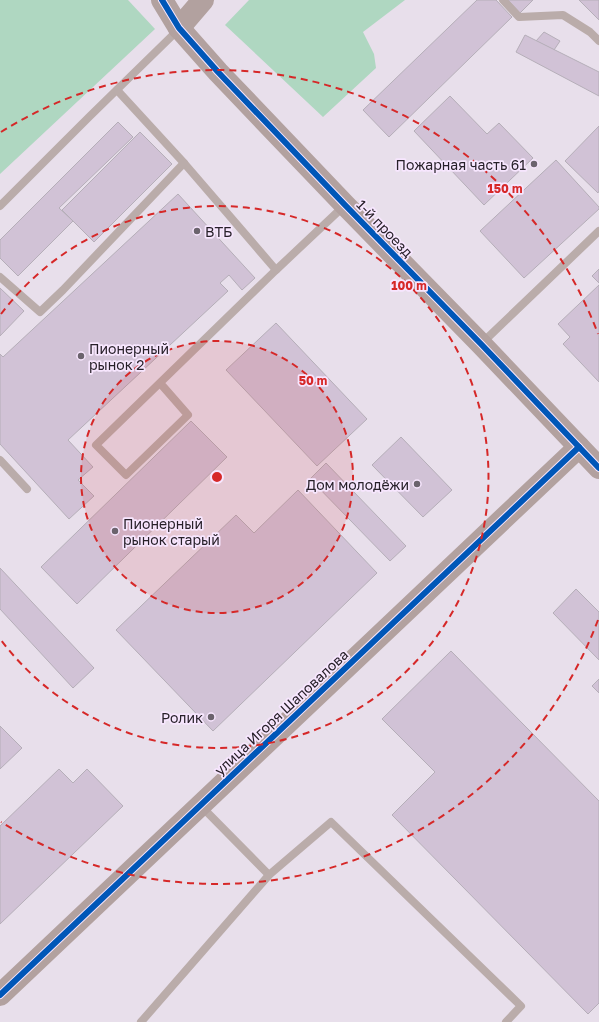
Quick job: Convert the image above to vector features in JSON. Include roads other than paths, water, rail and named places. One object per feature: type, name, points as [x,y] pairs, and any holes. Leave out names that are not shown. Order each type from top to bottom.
[{"type":"street","name":"1-й проезд","points":[[162,0],[179,28],[218,72],[599,468]]},
{"type":"street","points":[[179,28],[203,0]]},
{"type":"street","name":"улица Игоря Шаповалова","points":[[0,995],[579,447]]},
{"type":"lane","points":[[503,0],[519,17],[563,15],[590,32],[599,41]]},
{"type":"lane","points":[[0,206],[179,28]]},
{"type":"lane","points":[[117,90],[184,163],[276,270]]},
{"type":"lane","points":[[0,277],[40,312],[63,290],[184,163]]},
{"type":"lane","points":[[160,383],[188,415],[126,475],[96,445],[276,270],[345,205]]},
{"type":"lane","points":[[481,344],[599,231]]},
{"type":"lane","points":[[0,460],[27,489]]},
{"type":"lane","points":[[201,805],[268,874]]},
{"type":"lane","points":[[141,1022],[268,874],[331,822],[521,1006],[506,1022]]},
{"type":"place","name":"Пожарная часть 61","points":[[534,164]]},
{"type":"place","name":"ВТБ","points":[[197,231]]},
{"type":"place","name":"Пионерный рынок 2","points":[[81,356]]},
{"type":"place","name":"Дом молодёжи","points":[[417,484]]},
{"type":"place","name":"Пионерный рынок старый","points":[[115,531]]},
{"type":"place","name":"Ролик","points":[[211,717]]}]
